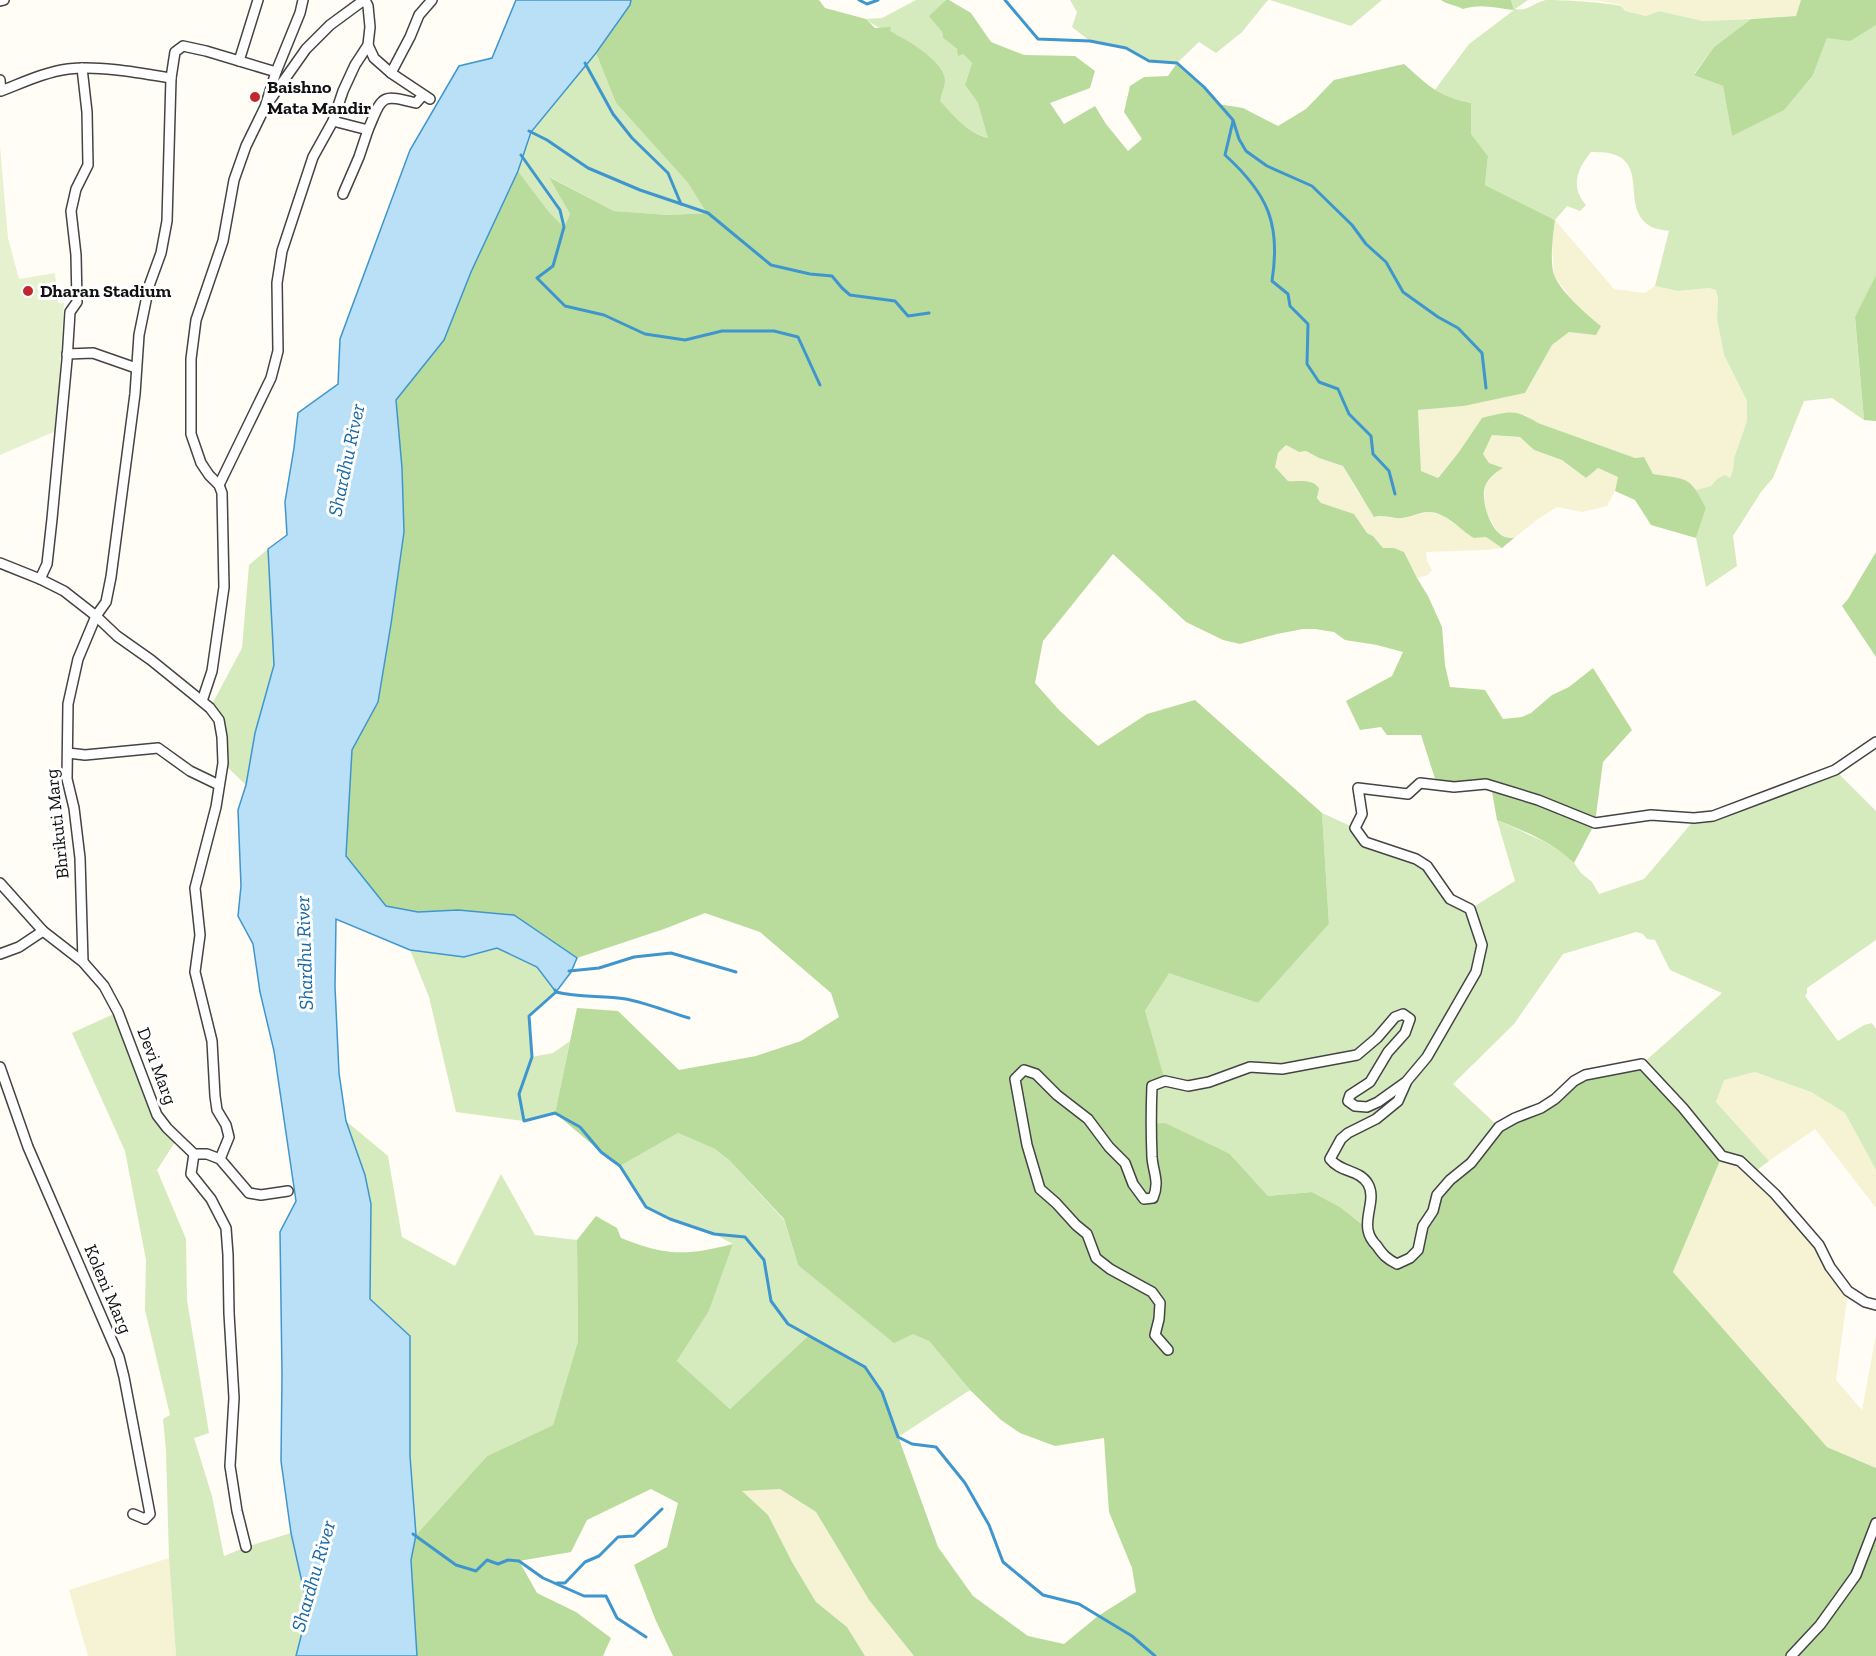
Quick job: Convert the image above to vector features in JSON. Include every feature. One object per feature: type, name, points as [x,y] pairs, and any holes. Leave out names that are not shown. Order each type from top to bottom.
[{"type":"street","points":[[258,0],[239,61],[276,72]]},
{"type":"street","points":[[202,701],[212,671],[224,587],[222,493],[219,485],[201,463],[192,434],[191,359],[196,320],[224,241],[234,180],[246,146],[265,107],[303,0]]},
{"type":"street","points":[[219,485],[271,378],[278,351],[277,284],[282,251],[314,157],[333,121],[356,65],[368,45],[370,27],[368,6],[365,0],[330,25],[306,49],[265,107]]},
{"type":"street","points":[[391,73],[419,15],[432,0]]},
{"type":"street","points":[[343,194],[368,130],[384,99],[390,96],[417,103],[426,97],[391,73],[374,58],[368,45]]},
{"type":"street","name":"Bhrikuti Marg","points":[[83,962],[80,858],[66,765],[68,704],[71,681],[86,637],[106,602],[111,577],[135,394],[139,335],[147,296],[161,253],[167,221],[171,78],[176,52],[183,46],[239,61]]},
{"type":"street","points":[[0,80],[1,91],[51,72],[82,68],[136,72],[171,78]]},
{"type":"street","points":[[40,579],[47,564],[70,312],[77,302],[76,255],[70,211],[76,189],[88,165],[87,112],[82,68]]},
{"type":"street","points":[[333,121],[368,130]]},
{"type":"street","points":[[67,354],[93,353],[136,368]]},
{"type":"street","points":[[0,563],[64,591],[117,636],[202,701],[219,720],[223,763],[216,807],[195,888],[200,936],[195,972],[212,1041],[217,1110],[226,1125],[229,1137],[220,1159]]},
{"type":"street","points":[[1876,742],[1835,770],[1713,816],[1694,818],[1651,815],[1596,823],[1486,783],[1454,787],[1420,783],[1408,794],[1358,788],[1362,814],[1355,828],[1365,842],[1416,859],[1427,866],[1450,899],[1470,909],[1482,945],[1476,972],[1465,993],[1427,1057],[1406,1082],[1398,1101],[1376,1119],[1348,1133],[1341,1139],[1330,1159],[1339,1168],[1358,1174],[1369,1186],[1371,1194],[1368,1229],[1373,1242],[1385,1258],[1397,1264],[1410,1258],[1418,1250],[1423,1226],[1433,1211],[1437,1195],[1450,1180],[1471,1163],[1499,1127],[1541,1108],[1555,1099],[1574,1081],[1585,1075],[1642,1064],[1683,1108],[1722,1156],[1740,1161],[1775,1194],[1819,1245],[1830,1267],[1848,1291],[1865,1302],[1876,1305]]},
{"type":"street","points":[[68,753],[85,755],[158,748],[190,771],[219,785]]},
{"type":"street","name":"Devi Marg","points":[[0,883],[43,931],[83,962],[104,986],[118,1012],[158,1115],[177,1139],[195,1154]]},
{"type":"street","points":[[0,954],[19,947],[43,931]]},
{"type":"street","points":[[1168,1350],[1155,1335],[1160,1303],[1152,1292],[1110,1269],[1096,1258],[1088,1234],[1040,1189],[1027,1145],[1015,1079],[1024,1070],[1036,1074],[1057,1095],[1088,1119],[1109,1147],[1125,1163],[1133,1184],[1144,1199],[1153,1198],[1157,1188],[1152,1161],[1152,1086],[1165,1081],[1188,1086],[1209,1082],[1250,1067],[1282,1069],[1357,1055],[1377,1038],[1395,1017],[1403,1014],[1410,1019],[1405,1033],[1388,1052],[1370,1082],[1350,1095],[1348,1101],[1355,1106],[1366,1107],[1406,1082]]},
{"type":"street","name":"Koleni Marg","points":[[0,1067],[4,1092],[119,1357],[150,1514],[145,1519],[133,1514]]},
{"type":"street","points":[[246,1547],[237,1511],[230,1466],[234,1398],[226,1228],[212,1199],[191,1174],[195,1154],[207,1154],[220,1159],[249,1193],[261,1195],[288,1191]]},
{"type":"street","points":[[1791,1656],[1820,1626],[1856,1575],[1876,1524]]},
{"type":"shaded area","points":[[1576,0],[1801,0],[1797,16],[1703,21],[1659,11],[1646,16],[1624,11],[1621,5]]},
{"type":"shaded area","points":[[1555,220],[1614,289],[1645,293],[1655,286],[1678,291],[1709,288],[1716,290],[1717,319],[1724,355],[1747,401],[1747,421],[1734,458],[1730,479],[1717,479],[1712,486],[1696,490],[1692,484],[1680,479],[1653,474],[1644,457],[1635,458],[1591,443],[1538,423],[1525,415],[1459,452],[1437,478],[1421,471],[1418,410],[1464,406],[1525,393],[1552,345],[1569,332],[1600,326],[1576,305],[1554,276],[1552,243]]},
{"type":"shaded area","points":[[1492,435],[1520,437],[1534,450],[1562,460],[1586,478],[1598,468],[1618,477],[1615,491],[1607,506],[1582,512],[1557,507],[1514,538],[1506,538],[1498,533],[1484,502],[1485,485],[1502,468],[1489,463],[1483,454]]},
{"type":"shaded area","points":[[1286,445],[1298,452],[1306,451],[1343,466],[1359,494],[1379,515],[1404,518],[1429,512],[1442,515],[1474,538],[1486,537],[1502,548],[1426,552],[1427,561],[1432,570],[1428,575],[1417,578],[1404,552],[1394,548],[1383,548],[1373,536],[1367,533],[1354,514],[1321,504],[1310,481],[1289,481],[1281,475],[1275,467],[1275,461],[1278,453]]},
{"type":"shaded area","points":[[1755,1072],[1811,1092],[1845,1113],[1876,1170],[1876,1208],[1815,1129],[1769,1161],[1716,1102],[1723,1080]]},
{"type":"shaded area","points":[[1722,1156],[1740,1161],[1775,1194],[1848,1291],[1836,1380],[1862,1410],[1876,1335],[1876,1468],[1827,1447],[1673,1272]]},
{"type":"shaded area","points":[[780,1489],[816,1512],[869,1600],[914,1656],[865,1656],[847,1627],[816,1602],[792,1562],[741,1490]]},
{"type":"shaded area","points":[[169,1558],[176,1656],[88,1656],[69,1590]]},
{"type":"green space","points":[[631,0],[819,0],[825,8],[866,19],[875,28],[891,27],[890,31],[933,59],[944,74],[945,82],[940,101],[968,128],[988,138],[978,103],[965,85],[972,63],[963,54],[958,56],[957,49],[943,38],[942,32],[929,16],[946,0],[971,13],[991,42],[1024,55],[1075,56],[1095,71],[1090,88],[1050,103],[1064,124],[1095,106],[1128,151],[1142,139],[1124,112],[1130,86],[1144,77],[1168,76],[1177,63],[1204,87],[1218,104],[1243,108],[1278,126],[1306,109],[1334,80],[1404,64],[1442,94],[1471,103],[1471,134],[1488,156],[1485,185],[1555,220],[1552,257],[1555,277],[1569,297],[1601,326],[1596,335],[1569,332],[1552,345],[1525,393],[1464,406],[1418,410],[1421,471],[1438,478],[1482,418],[1517,413],[1538,423],[1635,458],[1644,457],[1653,474],[1687,481],[1696,490],[1706,508],[1696,538],[1651,525],[1635,500],[1615,491],[1618,477],[1598,468],[1586,478],[1562,460],[1534,450],[1520,437],[1492,435],[1483,454],[1489,463],[1503,468],[1494,474],[1484,490],[1487,514],[1495,528],[1505,537],[1514,538],[1502,548],[1486,537],[1474,538],[1447,518],[1435,513],[1426,512],[1402,518],[1374,517],[1343,466],[1306,451],[1299,452],[1286,445],[1278,453],[1275,467],[1288,481],[1309,482],[1316,485],[1319,488],[1317,498],[1321,503],[1354,514],[1367,533],[1373,536],[1383,548],[1394,548],[1404,552],[1442,627],[1445,665],[1450,687],[1485,690],[1503,719],[1522,717],[1531,713],[1552,695],[1569,687],[1593,668],[1632,730],[1603,762],[1595,823],[1574,863],[1548,843],[1497,820],[1491,786],[1437,785],[1421,735],[1387,735],[1381,727],[1360,730],[1346,701],[1392,676],[1403,652],[1345,640],[1334,632],[1315,629],[1277,634],[1240,644],[1223,640],[1186,622],[1113,554],[1043,641],[1035,683],[1059,710],[1098,746],[1147,714],[1195,700],[1322,813],[1329,924],[1258,1003],[1169,973],[1145,1011],[1165,1081],[1152,1086],[1151,1124],[1165,1123],[1230,1154],[1268,1196],[1312,1192],[1340,1207],[1368,1229],[1397,1264],[1410,1258],[1437,1195],[1499,1127],[1541,1108],[1574,1081],[1642,1064],[1722,1156],[1673,1272],[1827,1447],[1876,1468],[1876,1656],[914,1656],[869,1600],[816,1512],[780,1489],[742,1491],[768,1515],[816,1602],[847,1627],[865,1656],[673,1656],[656,1621],[634,1565],[667,1547],[678,1503],[651,1489],[587,1520],[571,1552],[519,1561],[537,1593],[576,1612],[611,1638],[603,1656],[417,1656],[411,1560],[416,1535],[487,1456],[553,1425],[578,1341],[577,1240],[596,1216],[617,1228],[621,1238],[664,1251],[702,1251],[733,1244],[709,1311],[677,1361],[730,1409],[808,1336],[865,1367],[882,1392],[938,1547],[973,1596],[1028,1636],[1064,1644],[1098,1616],[1136,1592],[1132,1568],[1109,1512],[1104,1438],[1055,1446],[1020,1433],[1001,1420],[970,1390],[929,1341],[913,1334],[894,1343],[798,1265],[784,1219],[729,1160],[715,1149],[678,1133],[620,1166],[555,1113],[577,1008],[618,1011],[679,1070],[756,1056],[801,1041],[839,1017],[831,993],[760,932],[705,913],[577,958],[514,915],[458,910],[418,912],[386,906],[346,856],[352,750],[378,702],[404,532],[402,468],[396,400],[444,340],[471,272],[518,171],[549,212],[564,227],[570,214],[549,177],[614,211],[669,215],[707,213],[688,183],[616,103],[596,53],[630,5]]},
{"type":"green space","points":[[916,0],[946,0],[930,16],[942,32],[943,38],[972,63],[965,85],[978,103],[989,138],[968,128],[939,101],[945,81],[910,43],[875,26],[866,19],[882,18]]},
{"type":"green space","points":[[1070,0],[1268,0],[1242,32],[1216,53],[1199,42],[1177,63],[1149,61],[1126,48],[1090,41],[1072,27],[1077,12]]},
{"type":"green space","points":[[1270,0],[1382,0],[1351,26]]},
{"type":"green space","points":[[1441,0],[1511,0],[1514,10],[1482,6],[1463,9]]},
{"type":"green space","points":[[1511,0],[1528,0],[1515,9],[1519,10],[1546,0],[1562,0],[1621,6],[1625,11],[1646,16],[1659,11],[1703,21],[1751,19],[1714,47],[1694,74],[1723,86],[1732,136],[1813,75],[1827,38],[1876,25],[1876,275],[1855,318],[1864,420],[1832,398],[1804,401],[1773,478],[1761,492],[1733,536],[1737,566],[1706,587],[1696,538],[1706,508],[1696,490],[1711,486],[1725,475],[1730,478],[1734,458],[1747,421],[1747,401],[1724,355],[1717,319],[1716,290],[1709,288],[1678,291],[1655,286],[1669,231],[1652,227],[1640,217],[1630,169],[1624,160],[1611,154],[1591,152],[1577,178],[1578,192],[1586,205],[1580,211],[1567,206],[1555,220],[1485,185],[1488,156],[1471,134],[1471,103],[1455,100],[1434,91],[1469,44],[1514,10]]},
{"type":"green space","points":[[1801,0],[1876,0],[1876,25],[1850,41],[1827,38],[1813,75],[1784,110],[1732,136],[1723,86],[1694,75],[1714,47],[1751,19],[1796,16]]},
{"type":"green space","points":[[596,53],[616,103],[688,183],[708,213],[669,215],[614,211],[550,177],[570,214],[564,227],[549,212],[518,171],[531,132]]},
{"type":"green space","name":"Dharan Stadium","points":[[0,146],[8,238],[19,279],[55,273],[58,303],[64,303],[56,431],[0,455]]},
{"type":"green space","points":[[1876,275],[1876,421],[1864,420],[1855,317]]},
{"type":"green space","points":[[268,549],[275,665],[255,733],[246,785],[223,763],[222,737],[210,708],[242,648],[249,565]]},
{"type":"green space","points":[[1876,552],[1876,657],[1842,606]]},
{"type":"green space","points":[[1835,770],[1876,811],[1876,940],[1807,988],[1805,996],[1838,1041],[1864,1025],[1872,1023],[1876,1029],[1876,1170],[1845,1113],[1811,1092],[1755,1072],[1724,1080],[1716,1102],[1769,1161],[1753,1173],[1722,1156],[1642,1064],[1722,993],[1670,970],[1655,940],[1647,939],[1643,934],[1636,932],[1563,954],[1514,1024],[1453,1084],[1499,1127],[1418,1250],[1397,1264],[1368,1229],[1340,1207],[1312,1192],[1268,1196],[1230,1154],[1151,1124],[1145,1011],[1169,972],[1258,1003],[1329,924],[1322,813],[1355,828],[1365,842],[1416,859],[1450,899],[1470,909],[1515,881],[1497,820],[1565,854],[1592,882],[1599,894],[1644,879],[1696,818]]},
{"type":"green space","points":[[497,948],[537,967],[556,992],[529,1016],[532,1057],[553,1053],[570,1041],[555,1113],[524,1121],[456,1112],[429,997],[410,950],[464,957]]},
{"type":"green space","points":[[118,1012],[150,1097],[177,1139],[157,1170],[186,1239],[187,1300],[209,1433],[194,1438],[212,1496],[224,1556],[291,1533],[308,1609],[296,1656],[176,1656],[163,1419],[170,1415],[145,1310],[146,1260],[125,1151],[72,1033]]},
{"type":"green space","points":[[346,1121],[388,1156],[402,1237],[455,1266],[501,1174],[535,1235],[577,1240],[578,1341],[553,1425],[487,1456],[416,1535],[410,1456],[410,1336],[370,1299],[371,1204],[365,1175]]},
{"type":"green space","points":[[678,1133],[715,1149],[729,1160],[784,1220],[798,1265],[929,1341],[970,1390],[898,1437],[882,1392],[808,1336],[730,1409],[677,1361],[709,1311],[733,1244],[646,1207],[620,1166]]},
{"type":"water","name":"Shardhu River","points":[[516,0],[631,0],[630,5],[596,53],[531,132],[518,171],[471,272],[444,340],[396,400],[402,468],[404,532],[378,702],[352,750],[346,856],[386,906],[418,912],[458,910],[514,915],[577,958],[571,972],[556,992],[537,967],[497,948],[464,957],[410,950],[336,919],[335,987],[339,1073],[346,1121],[365,1175],[371,1204],[370,1299],[410,1336],[410,1456],[416,1535],[411,1560],[417,1656],[296,1656],[308,1609],[291,1533],[281,1461],[280,1232],[296,1201],[274,1051],[260,992],[253,944],[238,916],[241,886],[238,810],[246,785],[255,733],[274,665],[268,549],[287,535],[285,502],[298,413],[338,384],[340,339],[410,150],[459,66],[492,58]]},
{"type":"waterway","points":[[859,0],[867,4],[878,0]]},
{"type":"waterway","points":[[1005,0],[1038,39],[1090,41],[1126,48],[1149,61],[1177,63],[1204,87],[1233,120],[1239,139],[1246,151],[1267,166],[1312,186],[1386,262],[1403,292],[1458,328],[1482,353],[1486,388]]},
{"type":"waterway","points":[[585,63],[613,114],[632,138],[668,173],[681,204]]},
{"type":"waterway","points":[[1233,121],[1225,155],[1252,183],[1268,211],[1274,243],[1272,281],[1288,294],[1290,306],[1308,324],[1307,364],[1319,382],[1338,389],[1349,414],[1371,436],[1373,454],[1389,471],[1395,494]]},
{"type":"waterway","points":[[529,131],[547,140],[588,168],[640,190],[708,213],[771,265],[810,274],[832,276],[850,295],[895,301],[908,316],[929,313]]},
{"type":"waterway","points":[[521,155],[560,210],[564,227],[553,266],[537,278],[565,306],[604,315],[645,334],[685,340],[722,331],[774,331],[798,337],[820,385]]},
{"type":"waterway","points":[[569,971],[599,968],[634,957],[671,953],[736,972]]},
{"type":"waterway","points":[[555,990],[556,992],[529,1016],[532,1057],[519,1094],[524,1121],[555,1113],[580,1127],[601,1152],[620,1166],[646,1207],[670,1219],[714,1234],[745,1237],[764,1260],[771,1301],[788,1324],[865,1367],[882,1392],[898,1437],[912,1444],[936,1447],[965,1483],[989,1525],[1003,1562],[1043,1595],[1079,1604],[1132,1636],[1155,1656]]},
{"type":"waterway","points":[[556,992],[626,999],[689,1018]]},
{"type":"waterway","points":[[557,1583],[565,1583],[585,1562],[599,1556],[618,1537],[634,1536],[662,1509]]},
{"type":"waterway","points":[[413,1534],[456,1565],[476,1571],[487,1560],[498,1564],[508,1560],[519,1561],[543,1578],[584,1596],[606,1596],[617,1618],[646,1637]]},
{"type":"place","name":"Baishno Mata Mandir","points":[[255,97]]},
{"type":"place","name":"Dharan Stadium","points":[[28,291]]}]
